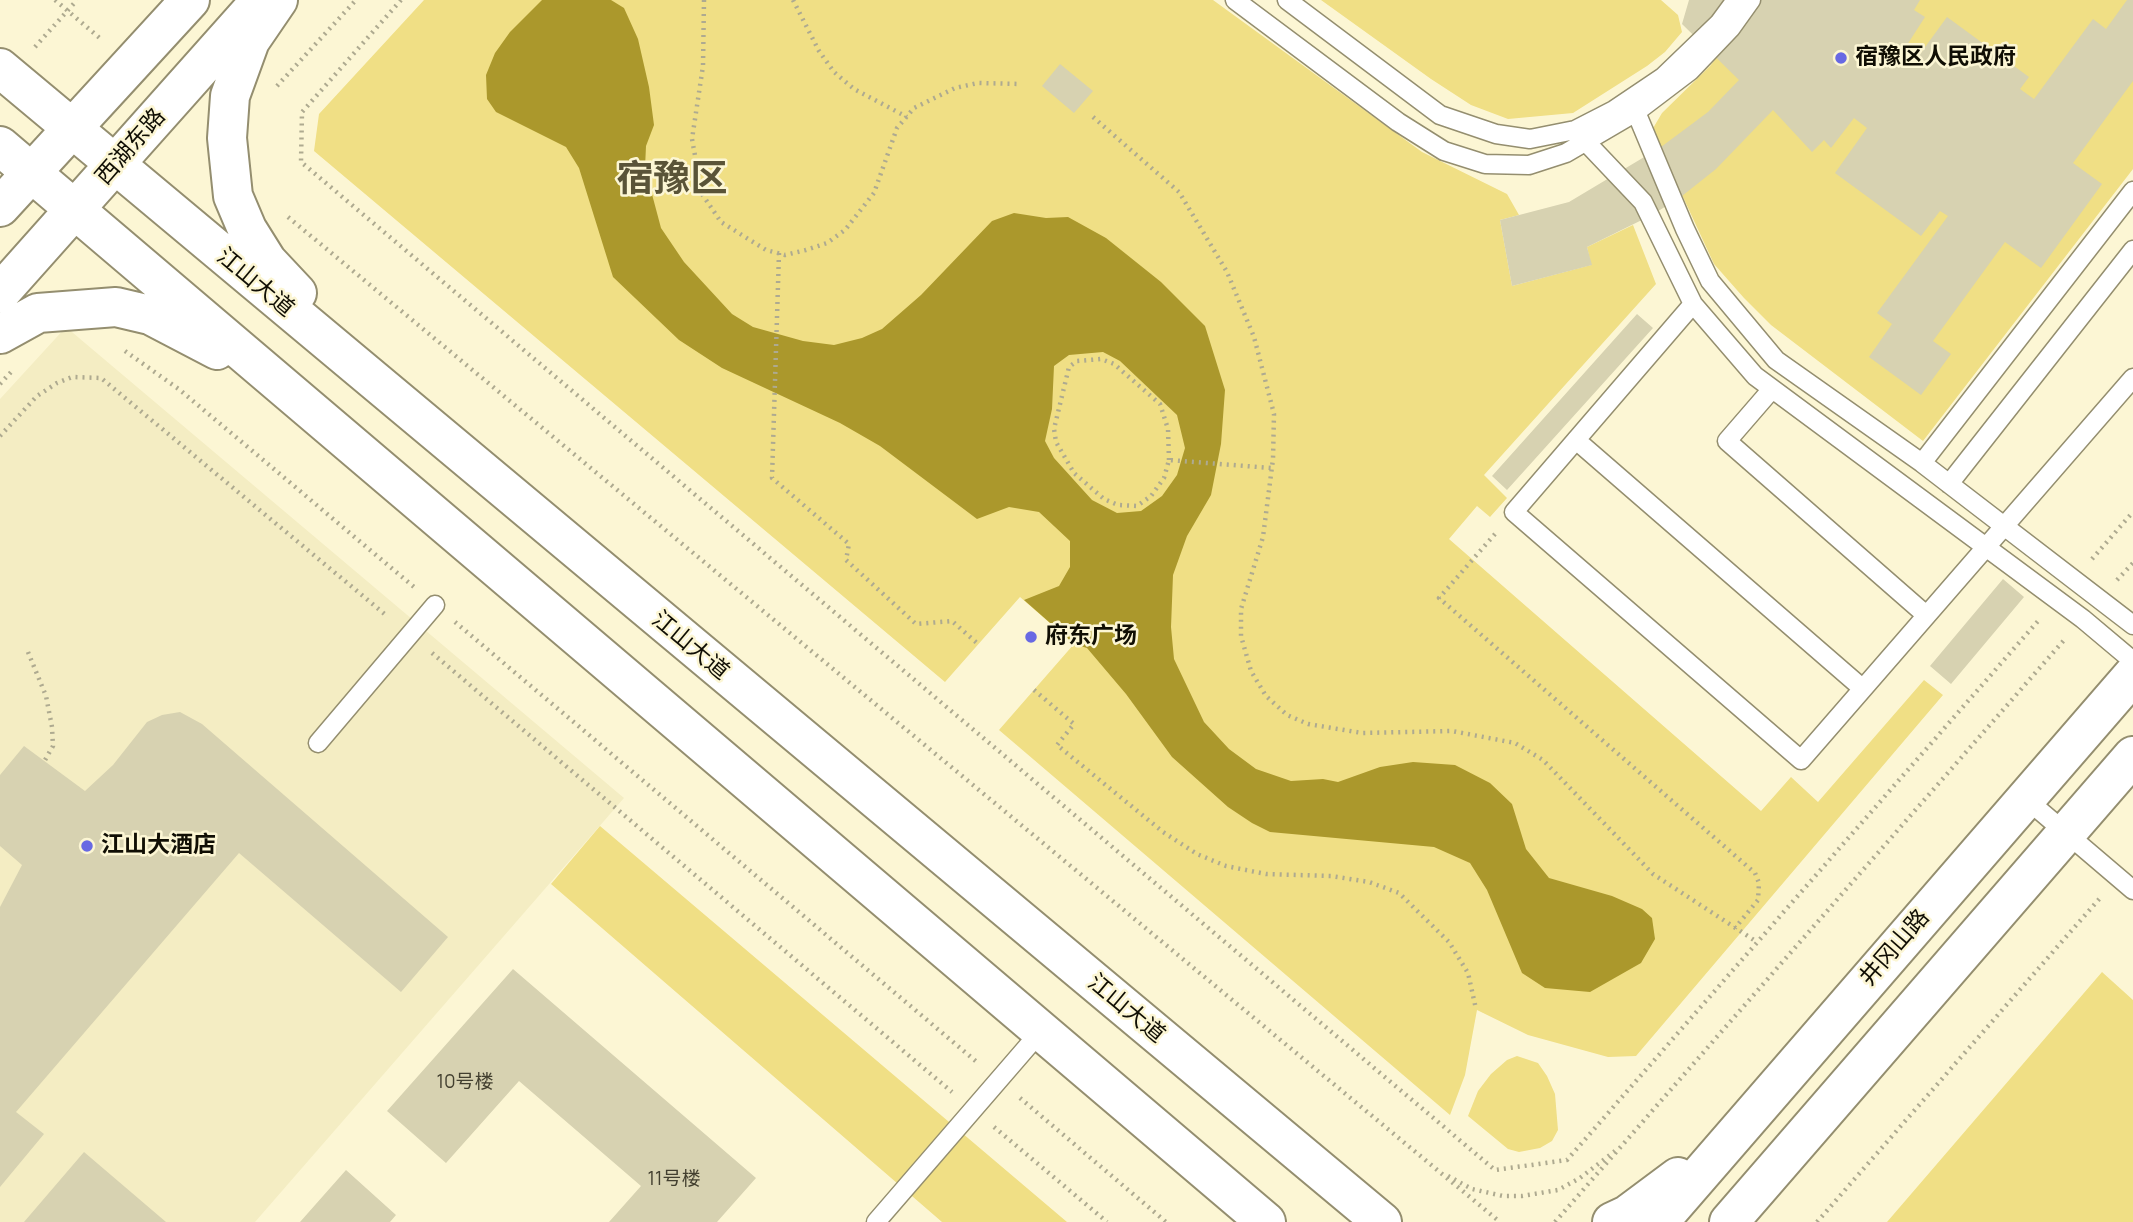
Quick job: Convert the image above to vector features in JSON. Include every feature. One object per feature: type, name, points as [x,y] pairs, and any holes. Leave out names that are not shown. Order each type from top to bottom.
[{"type":"main road","points":[[0,207],[190,0]]},
{"type":"main road","name":"西湖东路","points":[[0,293],[262,0]]},
{"type":"main road","points":[[278,0],[250,41],[230,96],[227,138],[233,196],[247,229],[267,261],[420,420]]},
{"type":"main road","name":"江山大道","points":[[0,68],[114,166],[1382,1222]]},
{"type":"main road","points":[[0,146],[1266,1222]]},
{"type":"main road","points":[[0,334],[38,313],[116,307],[150,315],[281,383]]},
{"type":"main road","name":"井冈山路","points":[[1660,1222],[2133,675]]},
{"type":"main road","points":[[1729,1222],[2133,756]]},
{"type":"main road","points":[[1612,1222],[1627,1215],[1731,1139]]},
{"type":"main road","points":[[1741,1222],[1772,1172]]},
{"type":"lane","points":[[1235,0],[1398,122],[1444,152],[1485,164],[1529,165],[1566,153],[1636,112],[1689,71],[1731,28],[1751,0]]},
{"type":"lane","points":[[1287,0],[1440,115],[1496,134],[1530,139],[1575,130],[1614,110],[1663,77],[1719,23],[1736,0]]},
{"type":"lane","points":[[1636,112],[1710,281],[1776,360],[1922,463],[2133,625]]},
{"type":"lane","points":[[1586,142],[1643,202],[1693,304],[1755,376],[2082,619],[2133,661]]},
{"type":"lane","points":[[1922,463],[2133,191]]},
{"type":"lane","points":[[1949,484],[2131,258]]},
{"type":"lane","points":[[1693,304],[1514,512],[1801,760],[2133,378]]},
{"type":"lane","points":[[1772,389],[1727,440],[1926,615]]},
{"type":"lane","points":[[1576,440],[1863,688]]},
{"type":"lane","points":[[318,743],[435,605]]},
{"type":"lane","points":[[2025,798],[2133,890]]},
{"type":"lane","points":[[876,1222],[1041,1031]]},
{"type":"path","points":[[55,0],[68,10],[77,0]]},
{"type":"path","points":[[273,89],[356,0]]},
{"type":"path","points":[[401,0],[302,112],[301,162],[1495,1170],[1567,1160],[2056,600]]},
{"type":"path","points":[[704,0],[703,66],[692,139],[702,194],[720,222],[766,250],[779,253],[806,250],[827,243],[845,230],[874,193],[897,128],[914,108],[955,88],[978,83],[1020,84]]},
{"type":"path","points":[[793,0],[819,51],[834,72],[854,89],[907,117]]},
{"type":"path","points":[[1093,117],[1179,192],[1227,272],[1254,337],[1274,414],[1263,537],[1241,610],[1241,636],[1251,671],[1266,696],[1287,715],[1308,724],[1362,733],[1452,732],[1515,743],[1543,760],[1653,874],[1757,942]]},
{"type":"path","points":[[281,207],[299,226],[1500,1222]]},
{"type":"path","points":[[779,253],[772,478],[849,544],[846,560],[916,624],[952,621],[978,644]]},
{"type":"path","points":[[124,350],[180,390],[1166,1222]]},
{"type":"path","points":[[1101,359],[1114,364],[1160,404],[1168,429],[1172,460],[1164,478],[1151,496],[1137,506],[1118,505],[1104,499],[1074,473],[1061,454],[1054,429],[1069,367],[1077,361],[1101,359]]},
{"type":"path","points":[[0,436],[37,396],[57,383],[72,377],[101,378],[1107,1222]]},
{"type":"path","points":[[1172,460],[1271,468]]},
{"type":"path","points":[[1514,512],[1439,598],[1755,873],[1759,883],[1758,900],[1735,928]]},
{"type":"path","points":[[2075,579],[2133,512]]},
{"type":"path","points":[[2101,600],[2133,563]]},
{"type":"path","points":[[1555,1222],[2082,619]]},
{"type":"path","points":[[28,652],[46,696],[52,726],[53,746],[45,760]]},
{"type":"path","points":[[1034,690],[1074,724],[1057,745],[1163,832],[1197,855],[1226,866],[1266,874],[1331,876],[1369,882],[1399,894],[1450,942],[1468,973],[1476,1009]]},
{"type":"path","points":[[1817,1222],[2119,877]]},
{"type":"path","points":[[1437,1169],[1472,1189],[1503,1196],[1522,1196],[1558,1190],[1580,1178],[1624,1144]]},
{"type":"shaded area","points":[[424,0],[1213,0],[1422,152],[1507,194],[1519,215],[1500,220],[1512,286],[1591,265],[1587,247],[1633,225],[1656,284],[1484,475],[1507,498],[1490,517],[1477,506],[1449,539],[1761,811],[1791,777],[1818,802],[1924,680],[1943,695],[1636,1056],[1608,1057],[1528,1035],[1477,1010],[1465,1075],[1450,1115],[999,730],[1074,644],[1020,597],[945,682],[314,151],[319,114]]},
{"type":"shaded area","points":[[542,0],[611,0],[624,8],[638,39],[649,87],[654,125],[646,146],[645,168],[661,228],[684,262],[732,314],[753,327],[803,341],[834,345],[862,338],[882,329],[921,295],[992,221],[1014,213],[1046,218],[1068,217],[1106,238],[1161,282],[1205,326],[1225,390],[1221,444],[1211,495],[1187,536],[1173,575],[1171,627],[1174,659],[1204,722],[1229,749],[1256,769],[1291,781],[1323,779],[1338,782],[1380,767],[1413,762],[1455,765],[1490,783],[1512,804],[1526,849],[1549,878],[1612,896],[1642,909],[1652,918],[1655,939],[1641,963],[1590,992],[1545,988],[1522,973],[1487,890],[1470,863],[1434,847],[1270,832],[1228,807],[1172,757],[1126,694],[1087,648],[1074,644],[1024,600],[1059,586],[1070,567],[1070,541],[1039,512],[1009,507],[977,519],[880,446],[840,423],[722,368],[679,340],[613,277],[579,168],[566,147],[496,112],[487,99],[486,75],[495,53],[510,32]],"holes":[[[1103,352],[1120,361],[1177,415],[1185,448],[1177,475],[1162,496],[1141,511],[1117,513],[1092,500],[1054,458],[1045,441],[1052,409],[1054,366],[1069,355]]]},
{"type":"shaded area","points":[[1321,0],[1661,0],[1678,15],[1682,32],[1665,52],[1647,66],[1573,113],[1508,119],[1471,105]]},
{"type":"shaded area","points":[[1760,0],[2133,0],[2133,169],[1923,441],[1771,325],[1714,264],[1652,130],[1662,113],[1710,66]]},
{"type":"shaded area","name":"江山大酒店","points":[[66,327],[624,798],[255,1222],[0,1222],[0,399]]},
{"type":"shaded area","points":[[600,826],[1067,1222],[942,1222],[551,884]]},
{"type":"shaded area","points":[[2102,972],[2133,1000],[2133,1222],[1887,1222]]},
{"type":"shaded area","points":[[1517,1056],[1538,1063],[1547,1076],[1555,1094],[1558,1130],[1552,1141],[1540,1148],[1519,1152],[1508,1149],[1468,1116],[1478,1091],[1491,1074],[1507,1060]]},
{"type":"building","points":[[1689,0],[1920,0],[1914,10],[1925,17],[1907,45],[1920,54],[1947,17],[2029,77],[2020,89],[2034,99],[2093,19],[2106,29],[2127,0],[2133,0],[2133,81],[2073,163],[2102,184],[2041,268],[2005,242],[1933,341],[1951,354],[1921,395],[1869,357],[1892,324],[1877,313],[1948,216],[1940,211],[1921,236],[1835,173],[1867,128],[1854,118],[1831,148],[1824,140],[1812,152],[1773,110],[1716,169],[1682,196],[1652,215],[1587,247],[1592,265],[1512,286],[1500,220],[1569,202],[1661,147],[1708,112],[1739,80],[1682,24]]},
{"type":"building","points":[[1060,64],[1093,91],[1074,113],[1042,86]]},
{"type":"building","points":[[1637,314],[1653,328],[1507,490],[1492,476]]},
{"type":"building","points":[[2003,579],[2024,597],[1951,684],[1930,666]]},
{"type":"building","points":[[180,712],[202,724],[448,937],[401,992],[239,853],[16,1112],[44,1134],[0,1187],[0,907],[22,865],[0,846],[0,775],[24,746],[85,791],[113,765],[147,722],[162,715]]},
{"type":"building","points":[[513,969],[756,1178],[717,1222],[609,1222],[641,1186],[519,1081],[446,1163],[387,1111]]},
{"type":"building","points":[[84,1152],[166,1222],[24,1222]]},
{"type":"building","points":[[346,1170],[396,1215],[390,1222],[300,1222]]},
{"type":"place","name":"宿豫区人民政府","points":[[1841,58]]},
{"type":"place","name":"府东广场","points":[[1031,637]]},
{"type":"place","name":"江山大酒店","points":[[87,846]]},
{"type":"district","name":"宿豫区","points":[[672,181]]}]
